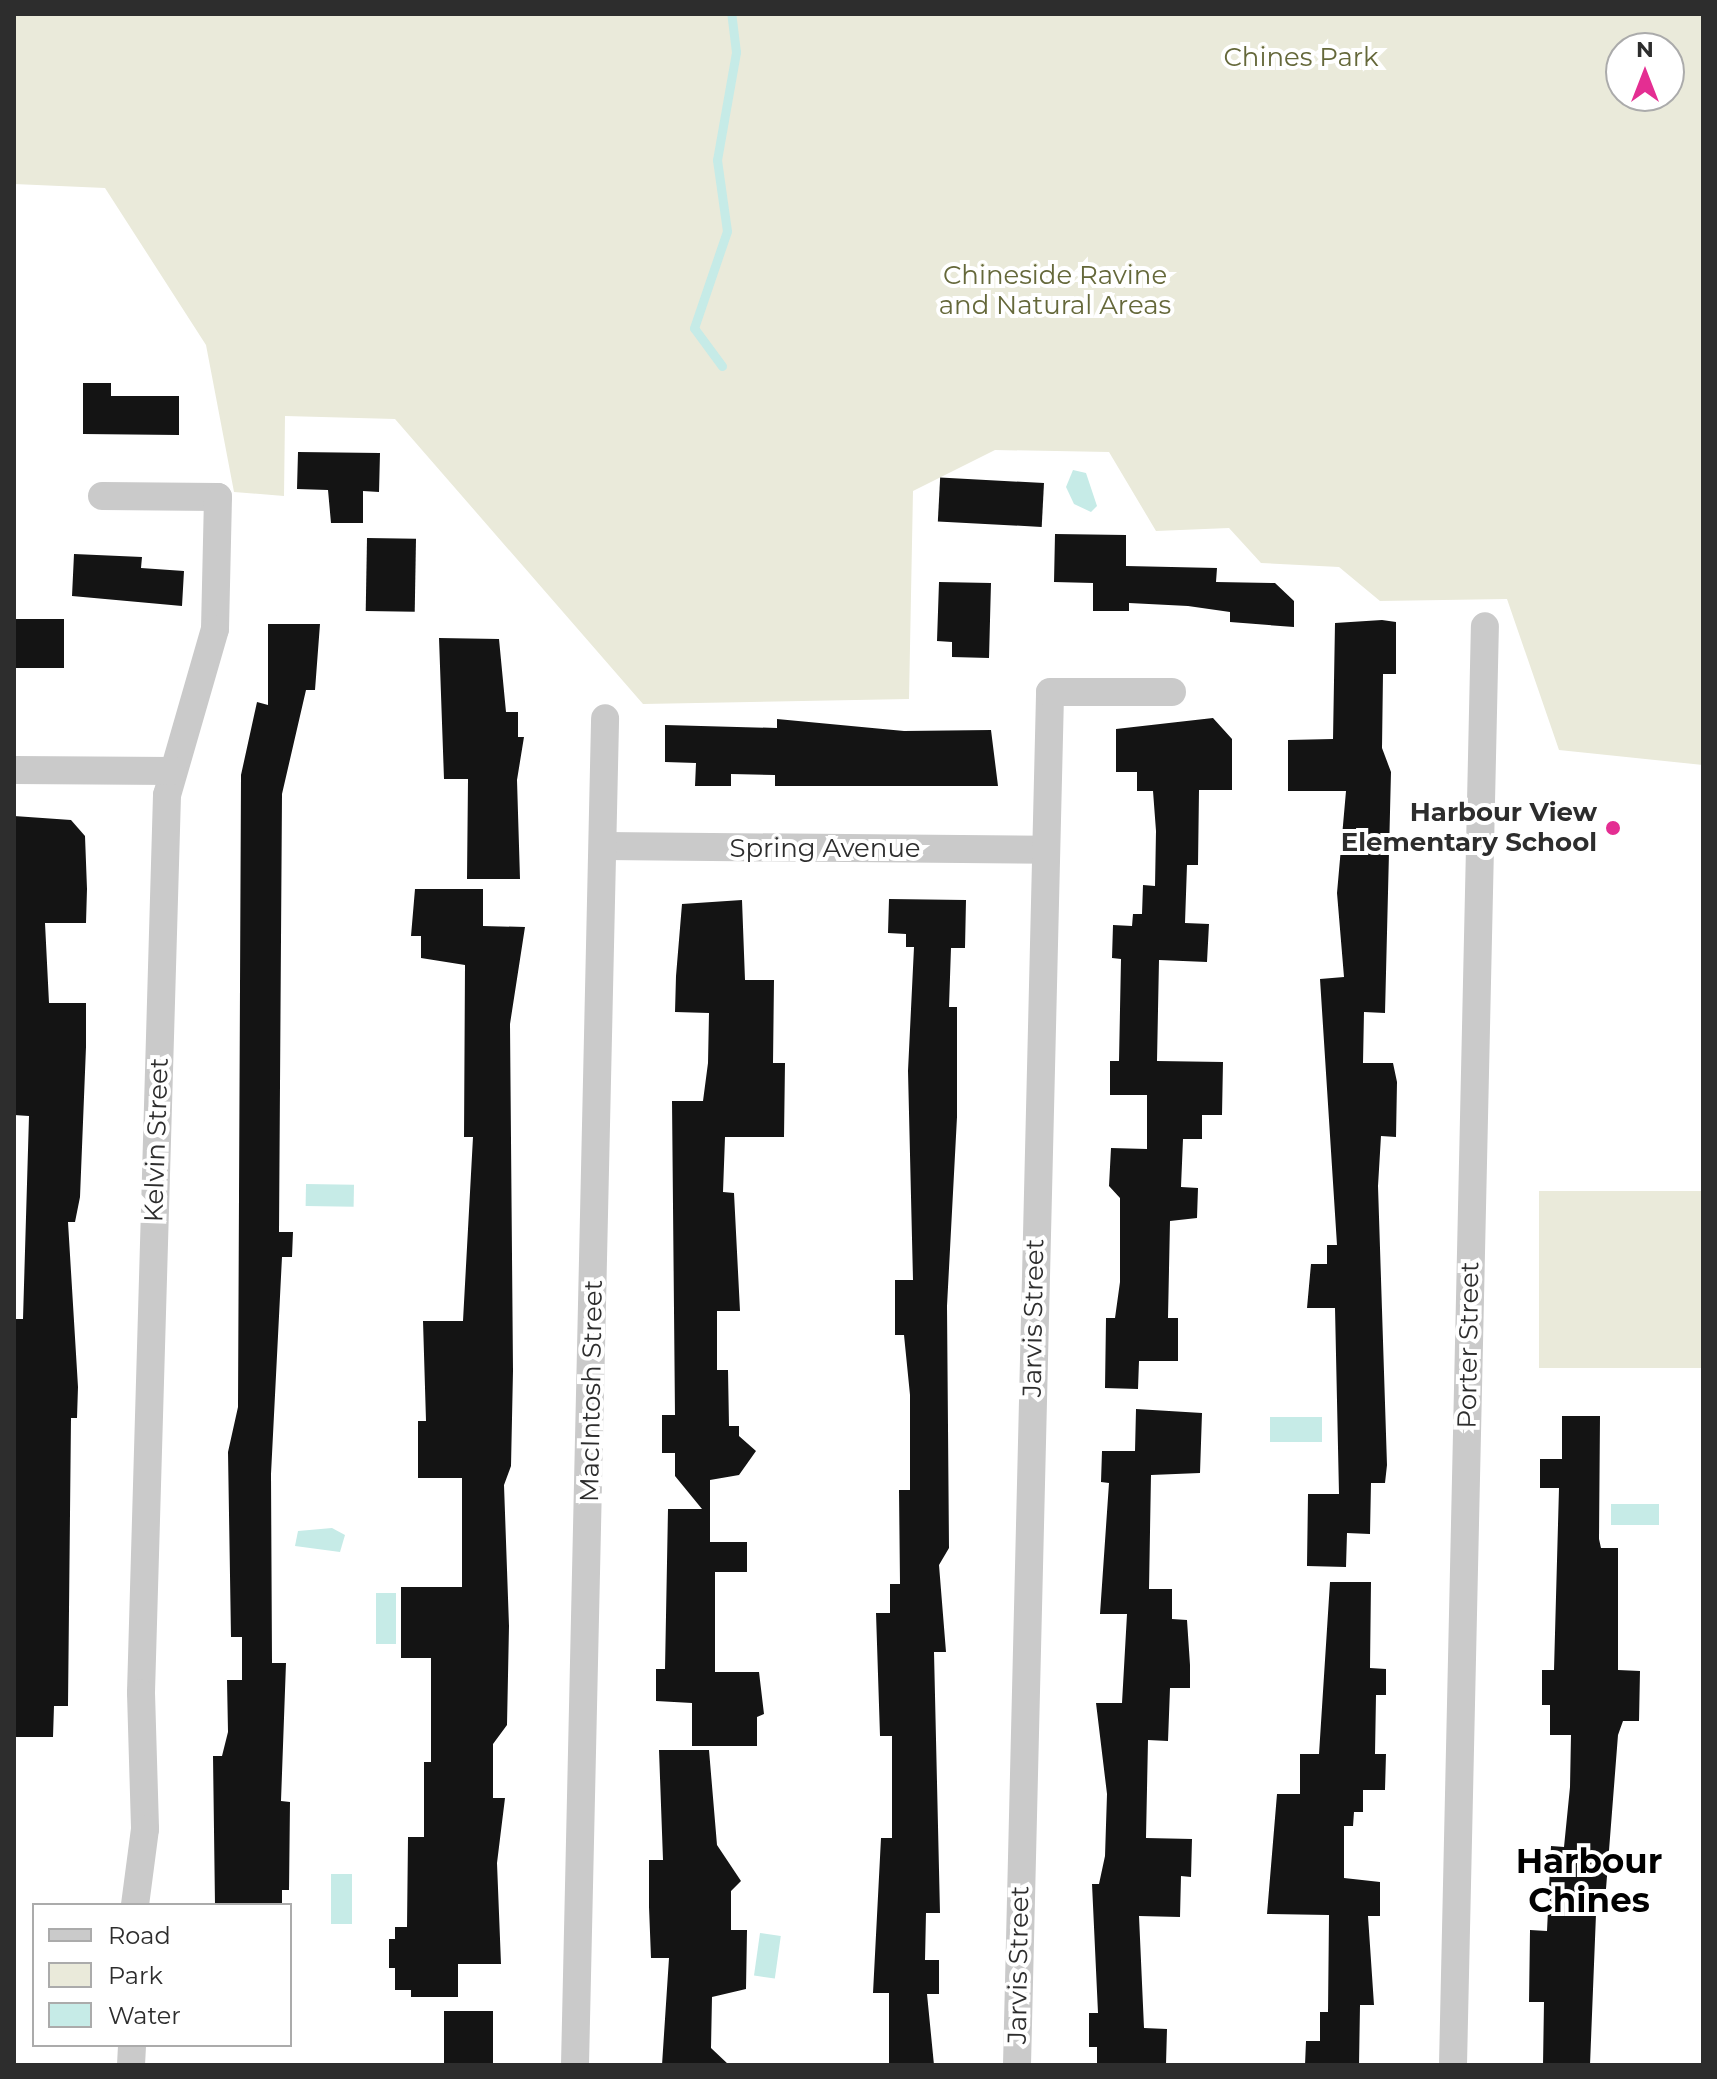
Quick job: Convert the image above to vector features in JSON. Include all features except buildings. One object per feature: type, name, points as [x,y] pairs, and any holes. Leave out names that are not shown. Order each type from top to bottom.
[{"type":"street","name":"Kelvin Street","points":[[102,496],[218,497],[219,610],[173,771],[141,1678],[145,1829],[135,1903]]},
{"type":"street","name":"Porter Street","points":[[1453,2065],[1485,626]]},
{"type":"street","name":"Jarvis Street","points":[[1017,2065],[1050,692],[1172,692]]},
{"type":"street","name":"MacIntosh Street","points":[[575,2065],[605,846],[605,718]]},
{"type":"street","points":[[14,770],[173,771]]},
{"type":"street","name":"Spring Avenue","points":[[605,846],[1045,850]]},
{"type":"green space","points":[[14,14],[1703,14],[1703,765],[1559,750],[1507,599],[1380,601],[1339,567],[1261,563],[1229,528],[1156,531],[1109,452],[995,450],[913,491],[909,699],[643,704],[395,419],[285,416],[284,496],[234,492],[206,345],[105,188],[14,184]]},
{"type":"green space","points":[[1539,1191],[1703,1191],[1703,1368],[1539,1368]]},
{"type":"water","points":[[1073,470],[1086,473],[1097,506],[1091,512],[1074,504],[1066,487]]},
{"type":"water","points":[[306,1184],[354,1185],[354,1207],[306,1206]]},
{"type":"water","points":[[1270,1417],[1322,1417],[1322,1442],[1270,1442]]},
{"type":"water","points":[[1611,1504],[1659,1504],[1659,1525],[1611,1525]]},
{"type":"water","points":[[332,1528],[345,1535],[340,1552],[295,1546],[298,1531]]},
{"type":"water","points":[[376,1593],[396,1593],[396,1644],[376,1644]]},
{"type":"water","points":[[331,1874],[352,1874],[352,1924],[331,1924]]},
{"type":"water","points":[[760,1933],[781,1936],[775,1979],[754,1976]]},
{"type":"waterway","points":[[722,366],[694,328],[727,231],[717,160],[736,52],[731,14]]},
{"type":"place","name":"Harbour View Elementary School","points":[[1613,828]]},
{"type":"district","name":"Harbour Chines","points":[[1589,1880]]},
{"type":"park label","name":"Chines Park","points":[[1301,58]]},
{"type":"park label","name":"Chineside Ravine and Natural Areas","points":[[1055,291]]}]
